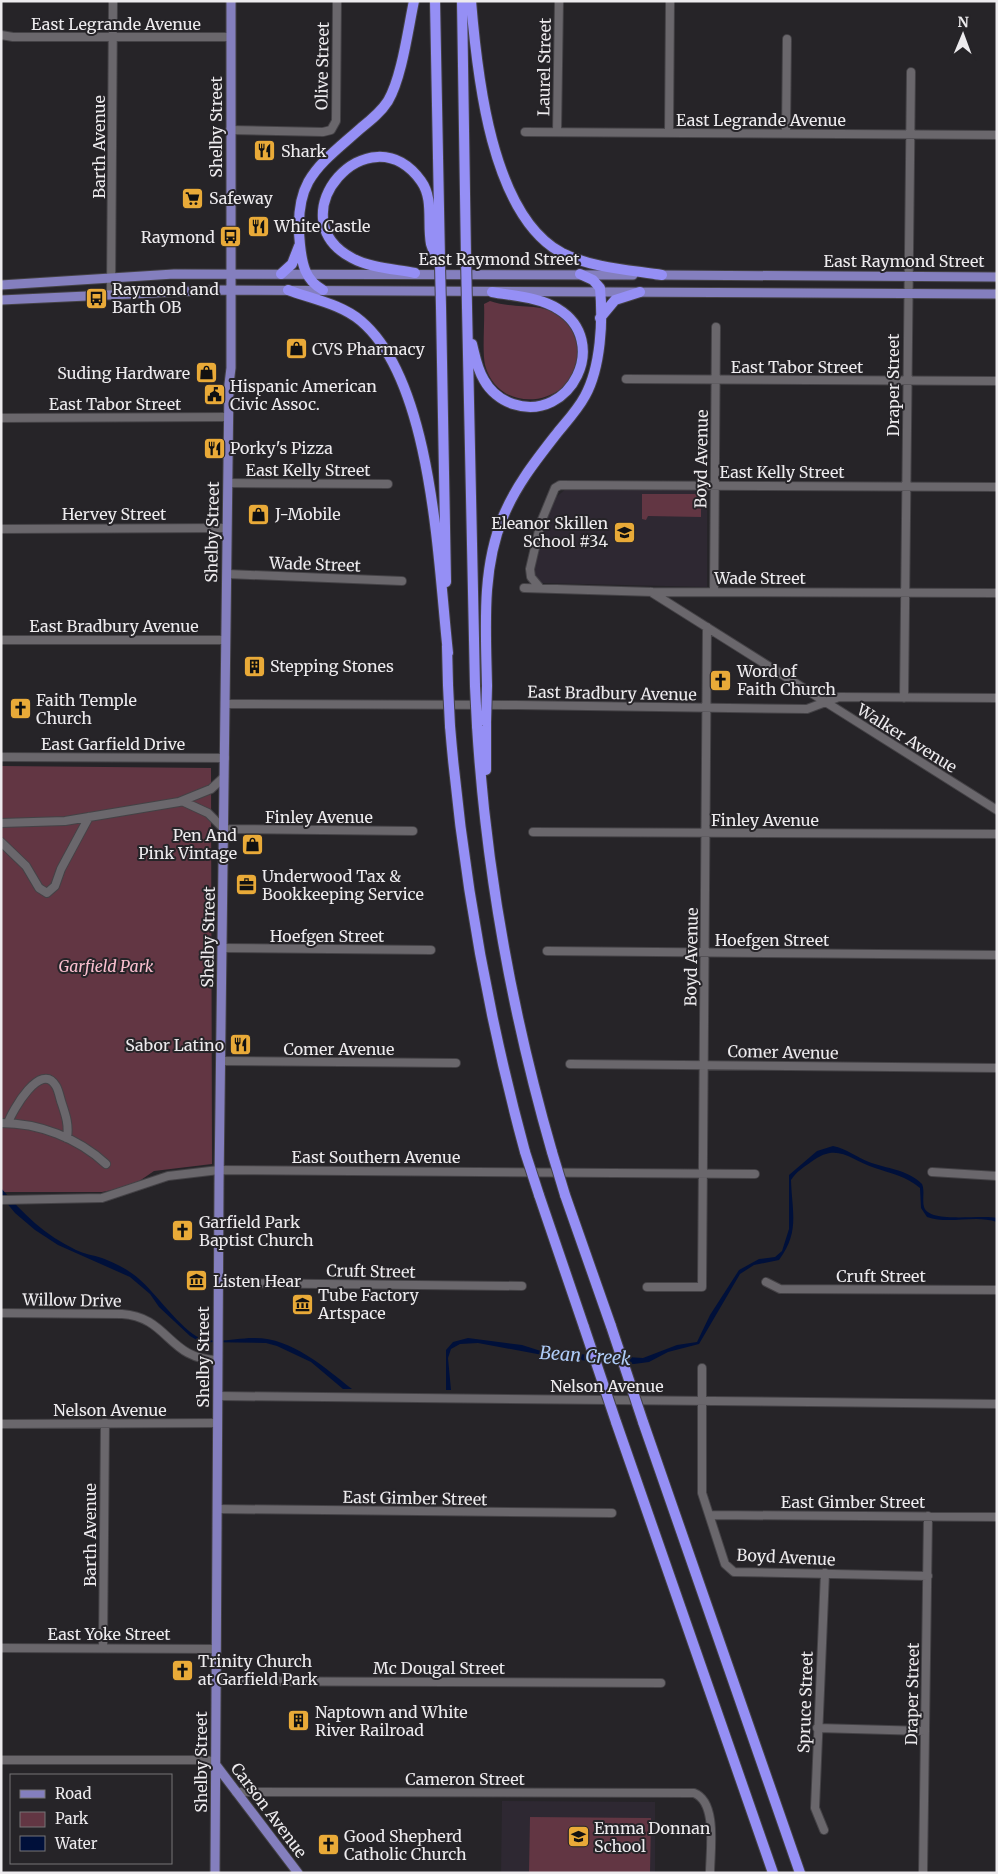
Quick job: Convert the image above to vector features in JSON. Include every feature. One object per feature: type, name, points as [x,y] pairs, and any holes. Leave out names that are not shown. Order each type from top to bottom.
[{"type":"highway","points":[[323,290],[313,283],[306,274],[302,261],[300,201],[307,180],[325,160],[381,111],[392,92],[414,1]]},
{"type":"highway","points":[[435,1],[438,258],[441,308],[450,726],[462,842],[483,976],[502,1064],[525,1152],[616,1422],[773,1873]]},
{"type":"highway","points":[[462,1],[475,686],[482,724]]},
{"type":"highway","points":[[471,1],[475,54],[489,128],[515,201],[527,221],[548,243],[572,257],[595,264],[662,275]]},
{"type":"highway","points":[[415,273],[358,261],[336,245],[326,228],[324,205],[330,186],[340,174],[359,161],[375,158],[394,161],[414,173],[424,185],[428,196],[431,244],[438,258]]},
{"type":"highway","points":[[281,274],[292,263],[300,240]]},
{"type":"highway","points":[[580,274],[593,280],[600,291],[597,360],[588,390],[576,410],[523,478],[507,508],[491,557],[488,584],[486,686],[482,724],[485,826],[496,906],[515,1002],[552,1152],[565,1195],[800,1873]]},
{"type":"highway","points":[[288,290],[334,306],[353,315],[378,338],[395,366],[411,409],[427,471],[448,653]]},
{"type":"highway","points":[[468,327],[483,379],[491,390],[504,400],[524,406],[541,405],[557,399],[574,382],[581,366],[583,349],[578,332],[568,317],[558,308],[546,303],[492,292]]},
{"type":"highway","points":[[600,319],[607,307],[619,298],[640,292]]},
{"type":"main road","name":"Shelby Street","points":[[215,1873],[219,1170],[228,417],[232,290],[231,1]]},
{"type":"main road","name":"East Raymond Street","points":[[1,285],[112,277],[231,274],[415,273],[997,277]]},
{"type":"main road","name":"East Raymond Street","points":[[1,300],[111,293],[232,290],[997,294]]},
{"type":"main road","name":"Carson Avenue","points":[[216,1766],[298,1873]]},
{"type":"street","name":"Barth Avenue","points":[[111,293],[113,1]]},
{"type":"street","name":"Olive Street","points":[[230,130],[323,132],[331,130],[336,120],[337,1]]},
{"type":"street","name":"Laurel Street","points":[[557,132],[559,1]]},
{"type":"street","points":[[669,133],[670,1]]},
{"type":"street","name":"East Legrande Avenue","points":[[1,35],[13,37],[113,38],[230,37]]},
{"type":"street","points":[[786,133],[787,39]]},
{"type":"street","name":"Draper Street","points":[[904,698],[907,276],[911,72]]},
{"type":"street","name":"East Legrande Avenue","points":[[525,132],[997,135]]},
{"type":"street","name":"Boyd Avenue","points":[[714,592],[716,327]]},
{"type":"street","name":"East Tabor Street","points":[[626,379],[997,381]]},
{"type":"street","name":"East Tabor Street","points":[[1,418],[228,417]]},
{"type":"street","name":"East Kelly Street","points":[[228,483],[388,484]]},
{"type":"street","name":"East Kelly Street","points":[[540,588],[531,577],[530,569],[539,532],[555,488],[568,484],[997,487]]},
{"type":"street","name":"Hervey Street","points":[[1,528],[227,528]]},
{"type":"street","name":"Wade Street","points":[[226,574],[402,581]]},
{"type":"street","name":"Wade Street","points":[[524,588],[651,592],[997,593]]},
{"type":"street","name":"Walker Avenue","points":[[651,592],[997,810]]},
{"type":"street","name":"Boyd Avenue","points":[[647,1287],[702,1287],[707,627]]},
{"type":"street","name":"East Bradbury Avenue","points":[[1,640],[226,640]]},
{"type":"street","name":"East Bradbury Avenue","points":[[225,704],[517,705],[807,709],[839,697],[997,698]]},
{"type":"street","name":"East Garfield Drive","points":[[1,757],[224,758]]},
{"type":"street","points":[[1,823],[89,817],[182,801],[211,788],[224,777]]},
{"type":"street","points":[[182,801],[208,813],[224,829]]},
{"type":"street","points":[[986,804],[997,804]]},
{"type":"street","points":[[1,842],[26,866],[39,888],[47,892],[56,886],[61,869],[89,817]]},
{"type":"street","name":"Finley Avenue","points":[[224,829],[413,831]]},
{"type":"street","name":"Finley Avenue","points":[[533,832],[997,834]]},
{"type":"street","name":"Hoefgen Street","points":[[222,948],[431,950]]},
{"type":"street","name":"Hoefgen Street","points":[[547,951],[997,955]]},
{"type":"street","name":"Comer Avenue","points":[[221,1061],[456,1063]]},
{"type":"street","name":"Comer Avenue","points":[[570,1064],[997,1068]]},
{"type":"street","points":[[67,1138],[67,1119],[56,1086],[48,1080],[39,1080],[34,1084],[13,1108],[4,1123],[25,1125],[67,1138],[86,1148],[106,1164]]},
{"type":"street","name":"East Southern Avenue","points":[[1,1200],[102,1198],[168,1176],[219,1170],[755,1174]]},
{"type":"street","points":[[932,1172],[997,1176]]},
{"type":"street","name":"Cruft Street","points":[[766,1282],[780,1289],[997,1290]]},
{"type":"street","name":"Cruft Street","points":[[219,1283],[522,1286]]},
{"type":"street","name":"Willow Drive","points":[[1,1313],[122,1314],[136,1316],[158,1327],[188,1355],[200,1359],[218,1357]]},
{"type":"street","name":"Boyd Avenue","points":[[702,1368],[701,1480],[706,1508],[710,1515],[725,1564],[734,1572],[928,1576]]},
{"type":"street","name":"Nelson Avenue","points":[[218,1396],[997,1404]]},
{"type":"street","name":"Barth Avenue","points":[[103,1648],[105,1423]]},
{"type":"street","name":"Nelson Avenue","points":[[1,1424],[218,1423]]},
{"type":"street","name":"East Gimber Street","points":[[217,1510],[612,1513]]},
{"type":"street","name":"East Gimber Street","points":[[710,1515],[997,1517]]},
{"type":"street","name":"Draper Street","points":[[923,1873],[928,1516]]},
{"type":"street","name":"Spruce Street","points":[[824,1830],[815,1808],[825,1573]]},
{"type":"street","name":"East Yoke Street","points":[[1,1648],[216,1648]]},
{"type":"street","name":"Mc Dougal Street","points":[[216,1681],[661,1683]]},
{"type":"street","points":[[818,1728],[925,1731]]},
{"type":"street","points":[[1,1760],[205,1760],[212,1761],[216,1766]]},
{"type":"street","name":"Cameron Street","points":[[236,1792],[694,1793],[703,1798],[708,1810],[710,1873]]},
{"type":"shaded area","name":"Eleanor Skillen School #34","points":[[567,488],[707,490],[707,587],[541,583],[534,573],[534,566],[547,512],[555,498]]},
{"type":"shaded area","name":"Emma Donnan School","points":[[502,1801],[655,1802],[655,1873],[501,1873]]},
{"type":"green space","points":[[490,301],[499,304],[547,309],[568,323],[576,341],[578,361],[572,377],[560,390],[544,397],[526,399],[509,395],[495,384],[485,365],[484,352],[484,304]]},
{"type":"green space","points":[[642,494],[701,494],[701,517],[648,516],[646,520],[642,519]]},
{"type":"green space","name":"Garfield Park","points":[[1,766],[211,768],[212,1164],[154,1171],[132,1186],[102,1192],[1,1192]]},
{"type":"green space","name":"Emma Donnan School","points":[[530,1817],[651,1818],[650,1873],[529,1872]]},
{"type":"water","name":"Bean Creek","points":[[833,1146],[869,1162],[903,1172],[916,1179],[922,1184],[924,1207],[928,1212],[945,1217],[997,1218],[997,1222],[980,1219],[944,1220],[927,1217],[921,1208],[920,1188],[915,1184],[843,1154],[828,1153],[806,1166],[791,1180],[793,1222],[786,1250],[779,1260],[754,1265],[740,1274],[699,1344],[668,1352],[649,1362],[634,1364],[564,1359],[478,1343],[460,1344],[451,1349],[448,1358],[451,1390],[446,1390],[446,1350],[453,1342],[468,1338],[522,1345],[544,1352],[643,1358],[677,1345],[697,1342],[710,1315],[739,1270],[759,1259],[775,1257],[782,1251],[789,1229],[789,1175],[817,1151]]},
{"type":"water","points":[[1,1188],[26,1215],[54,1238],[79,1251],[111,1262],[134,1275],[193,1334],[206,1340],[220,1341],[253,1338],[281,1342],[306,1355],[352,1389],[343,1389],[311,1362],[277,1346],[266,1343],[200,1342],[190,1336],[159,1307],[150,1294],[130,1277],[58,1245],[35,1230],[15,1213],[1,1196]]},
{"type":"place","name":"Shark","points":[[265,151]]},
{"type":"place","name":"Safeway","points":[[193,198]]},
{"type":"place","name":"White Castle","points":[[258,226]]},
{"type":"place","name":"Raymond","points":[[231,237]]},
{"type":"place","name":"Raymond and Barth OB","points":[[96,298]]},
{"type":"place","name":"CVS Pharmacy","points":[[296,349]]},
{"type":"place","name":"Suding Hardware","points":[[206,373]]},
{"type":"place","name":"Hispanic American Civic Assoc.","points":[[214,395]]},
{"type":"place","name":"Porky's Pizza","points":[[214,448]]},
{"type":"place","name":"J-Mobile","points":[[259,514]]},
{"type":"place","name":"Eleanor Skillen School #34","points":[[624,532]]},
{"type":"place","name":"Stepping Stones","points":[[254,666]]},
{"type":"place","name":"Word of Faith Church","points":[[721,680]]},
{"type":"place","name":"Faith Temple Church","points":[[20,709]]},
{"type":"place","name":"Pen And Pink Vintage","points":[[253,844]]},
{"type":"place","name":"Underwood Tax & Bookkeeping Service","points":[[246,885]]},
{"type":"place","name":"Sabor Latino","points":[[240,1045]]},
{"type":"place","name":"Garfield Park Baptist Church","points":[[183,1231]]},
{"type":"place","name":"Listen Hear","points":[[197,1281]]},
{"type":"place","name":"Tube Factory Artspace","points":[[302,1304]]},
{"type":"place","name":"Trinity Church at Garfield Park","points":[[182,1670]]},
{"type":"place","name":"Naptown and White River Railroad","points":[[299,1721]]},
{"type":"place","name":"Emma Donnan School","points":[[578,1837]]},
{"type":"place","name":"Good Shepherd Catholic Church","points":[[328,1845]]}]
